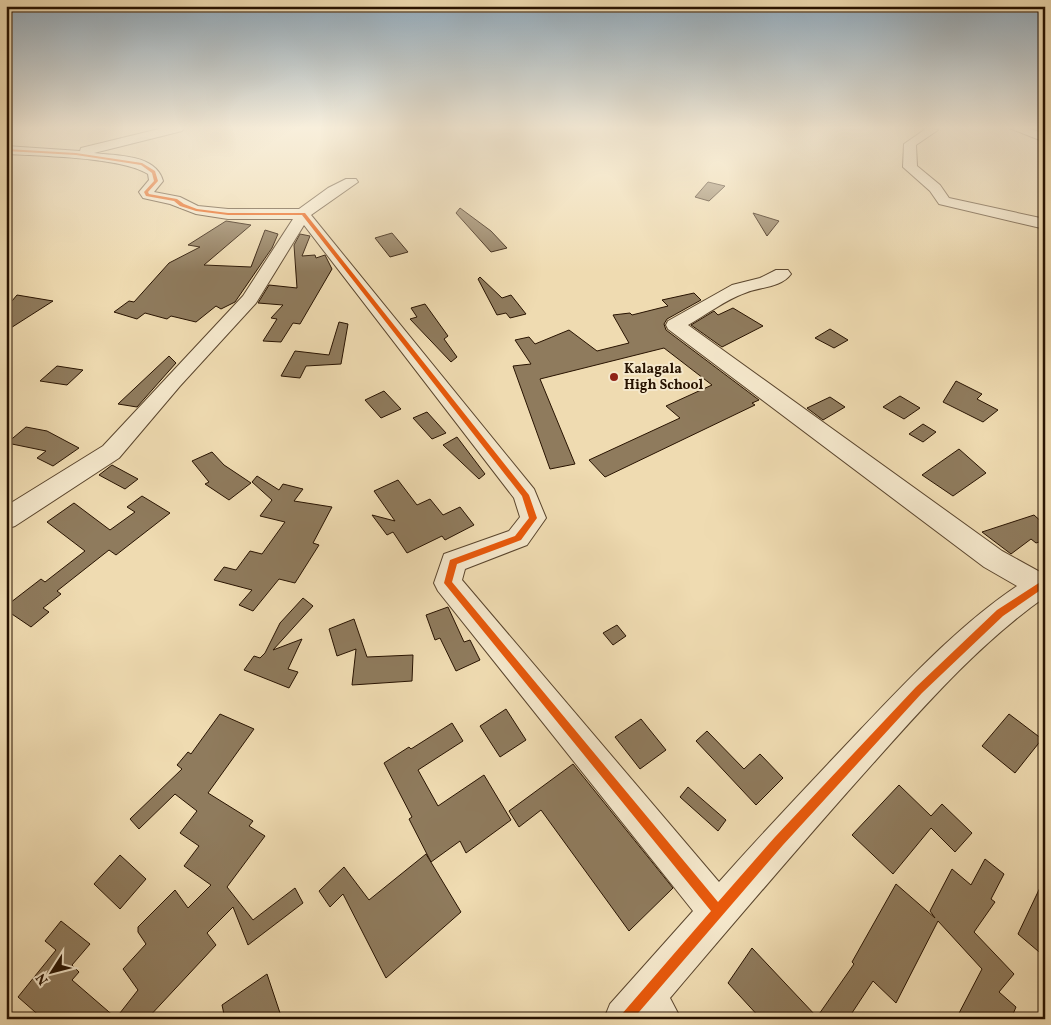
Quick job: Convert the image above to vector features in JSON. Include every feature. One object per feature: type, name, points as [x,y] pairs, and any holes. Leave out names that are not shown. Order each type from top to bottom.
[{"type":"street","points":[[155,176],[156,180],[146,192],[148,195],[175,200],[182,205],[196,210],[228,214],[303,214]]},
{"type":"street","points":[[921,176],[935,188],[944,201],[1045,224]]},
{"type":"street","points":[[6,519],[111,452],[179,374],[250,299],[303,214],[333,191],[351,182]]},
{"type":"street","points":[[303,214],[524,495],[533,518],[518,538],[453,562],[448,583],[718,910]]},
{"type":"street","points":[[643,1011],[718,910],[779,841],[919,690],[1000,613],[1042,583],[993,559],[675,325],[738,290],[766,282],[782,274]]},
{"type":"building","points":[[708,182],[725,186],[709,201],[695,197]]},
{"type":"building","points":[[460,208],[491,231],[507,248],[491,252],[456,213]]},
{"type":"building","points":[[753,213],[779,221],[767,236]]},
{"type":"building","points":[[226,221],[251,225],[204,265],[251,267],[265,230],[278,234],[272,248],[235,302],[221,309],[216,306],[196,322],[171,316],[167,319],[145,313],[137,319],[114,312],[129,301],[134,302],[169,263],[200,247],[188,245]]},
{"type":"building","points":[[392,233],[408,252],[390,257],[375,238]]},
{"type":"building","points":[[300,234],[310,236],[302,256],[315,255],[316,258],[325,255],[332,269],[300,324],[293,323],[281,342],[263,341],[277,319],[271,318],[283,305],[258,303],[269,285],[297,288],[294,245]]},
{"type":"building","points":[[480,277],[502,298],[511,295],[526,314],[510,318],[506,313],[497,315],[478,279]]},
{"type":"building","points":[[694,293],[701,300],[667,319],[664,324],[666,330],[759,400],[752,403],[755,405],[605,477],[589,460],[680,418],[666,406],[712,385],[664,348],[540,379],[575,464],[550,469],[513,366],[531,364],[515,340],[529,337],[535,344],[569,330],[597,351],[629,343],[613,315],[630,313],[632,315],[668,306],[662,300]]},
{"type":"building","points":[[17,295],[53,301],[6,331],[6,308]]},
{"type":"building","points":[[425,304],[448,336],[444,339],[457,357],[451,362],[410,319],[417,317],[411,308]]},
{"type":"building","points":[[733,308],[763,326],[722,347],[691,325],[714,311],[718,315]]},
{"type":"building","points":[[339,322],[348,324],[341,364],[306,366],[300,378],[281,376],[295,351],[329,355]]},
{"type":"building","points":[[830,329],[848,340],[834,348],[815,338]]},
{"type":"building","points":[[169,356],[176,363],[137,407],[118,404]]},
{"type":"building","points":[[57,366],[83,370],[67,385],[40,381]]},
{"type":"building","points":[[956,381],[982,394],[977,399],[998,410],[983,422],[943,402]]},
{"type":"building","points":[[384,391],[401,409],[381,418],[365,400]]},
{"type":"building","points":[[900,396],[920,408],[904,419],[883,407]]},
{"type":"building","points":[[830,397],[845,407],[823,420],[807,408]]},
{"type":"building","points":[[427,412],[446,433],[432,439],[413,418]]},
{"type":"building","points":[[923,424],[936,432],[923,442],[909,434]]},
{"type":"building","points":[[26,427],[47,431],[79,448],[53,466],[37,458],[46,451],[7,443]]},
{"type":"building","points":[[457,437],[485,474],[479,479],[443,445]]},
{"type":"building","points":[[959,449],[986,473],[953,496],[922,475]]},
{"type":"building","points":[[212,452],[224,465],[251,483],[229,500],[205,484],[209,482],[192,461]]},
{"type":"building","points":[[112,465],[138,479],[125,489],[99,475]]},
{"type":"building","points":[[257,476],[279,490],[283,484],[303,489],[294,501],[332,507],[313,543],[319,545],[295,583],[279,579],[253,611],[239,605],[252,590],[214,580],[224,567],[236,570],[250,551],[262,554],[285,522],[260,516],[272,500],[252,482]]},
{"type":"building","points":[[398,480],[417,505],[430,499],[443,515],[460,507],[474,525],[445,540],[442,536],[407,553],[393,532],[387,535],[372,515],[395,521],[374,491]]},
{"type":"building","points":[[142,496],[170,513],[116,555],[109,550],[57,591],[61,594],[43,608],[49,612],[31,627],[6,610],[6,606],[41,579],[45,582],[85,551],[47,522],[74,503],[110,530],[135,512],[127,507]]},
{"type":"building","points":[[1034,515],[1045,525],[1045,540],[1036,543],[1031,539],[1011,554],[982,532]]},
{"type":"building","points":[[303,598],[313,606],[273,650],[302,639],[288,669],[298,672],[289,688],[244,670],[254,656],[260,658],[265,653],[280,623]]},
{"type":"building","points":[[448,607],[464,642],[470,640],[480,660],[456,671],[440,638],[435,640],[426,615]]},
{"type":"building","points":[[354,619],[367,657],[413,655],[412,681],[352,685],[356,649],[337,656],[329,629]]},
{"type":"building","points":[[617,625],[626,636],[613,645],[603,633]]},
{"type":"building","points":[[506,709],[526,740],[500,757],[480,726]]},
{"type":"building","points":[[220,714],[254,729],[208,793],[253,821],[249,826],[265,836],[227,887],[253,920],[295,888],[303,903],[248,945],[233,907],[207,933],[216,945],[147,1019],[43,1019],[18,997],[56,950],[45,941],[61,921],[90,944],[72,965],[79,972],[72,980],[116,1018],[138,990],[123,969],[146,944],[138,932],[138,927],[175,890],[188,908],[211,885],[184,866],[199,846],[180,833],[197,811],[175,794],[139,829],[130,819],[182,769],[177,765],[188,752],[191,754]]},
{"type":"building","points":[[1009,714],[1042,739],[1015,773],[982,746]]},
{"type":"building","points":[[641,719],[666,750],[640,769],[615,737]]},
{"type":"building","points":[[452,723],[463,741],[418,770],[438,806],[484,775],[511,820],[466,853],[460,841],[431,862],[409,819],[412,817],[384,763],[409,747],[411,749]]},
{"type":"building","points":[[707,731],[744,769],[760,754],[783,778],[756,805],[696,741]]},
{"type":"building","points":[[573,764],[673,888],[629,931],[541,810],[519,827],[509,811]]},
{"type":"building","points":[[899,785],[931,816],[942,804],[972,833],[955,852],[931,828],[893,874],[852,835]]},
{"type":"building","points":[[688,787],[726,820],[718,831],[680,797]]},
{"type":"building","points":[[426,854],[461,912],[386,978],[343,894],[330,907],[319,891],[344,867],[369,900]]},
{"type":"building","points":[[120,855],[146,879],[120,909],[94,884]]},
{"type":"building","points":[[985,859],[1004,874],[991,899],[995,902],[974,932],[1014,974],[999,992],[1016,1007],[1011,1019],[956,1019],[982,969],[938,921],[896,1003],[873,981],[848,1019],[761,1019],[728,983],[752,948],[817,1017],[854,964],[852,962],[896,884],[935,918],[930,911],[952,869],[971,885]]},
{"type":"building","points":[[1045,877],[1045,957],[1018,934]]},
{"type":"building","points":[[267,974],[282,1019],[225,1019],[222,1005]]},
{"type":"cycle path","points":[[155,176],[156,181],[146,192],[148,195],[175,200],[182,205],[196,210],[228,214],[303,214],[525,495],[533,518],[518,538],[453,562],[448,583],[718,911]]},
{"type":"cycle path","points":[[625,1019],[779,841],[919,690],[1000,613],[1045,582]]},
{"type":"place","name":"Kalagala High School","points":[[614,377]]}]
